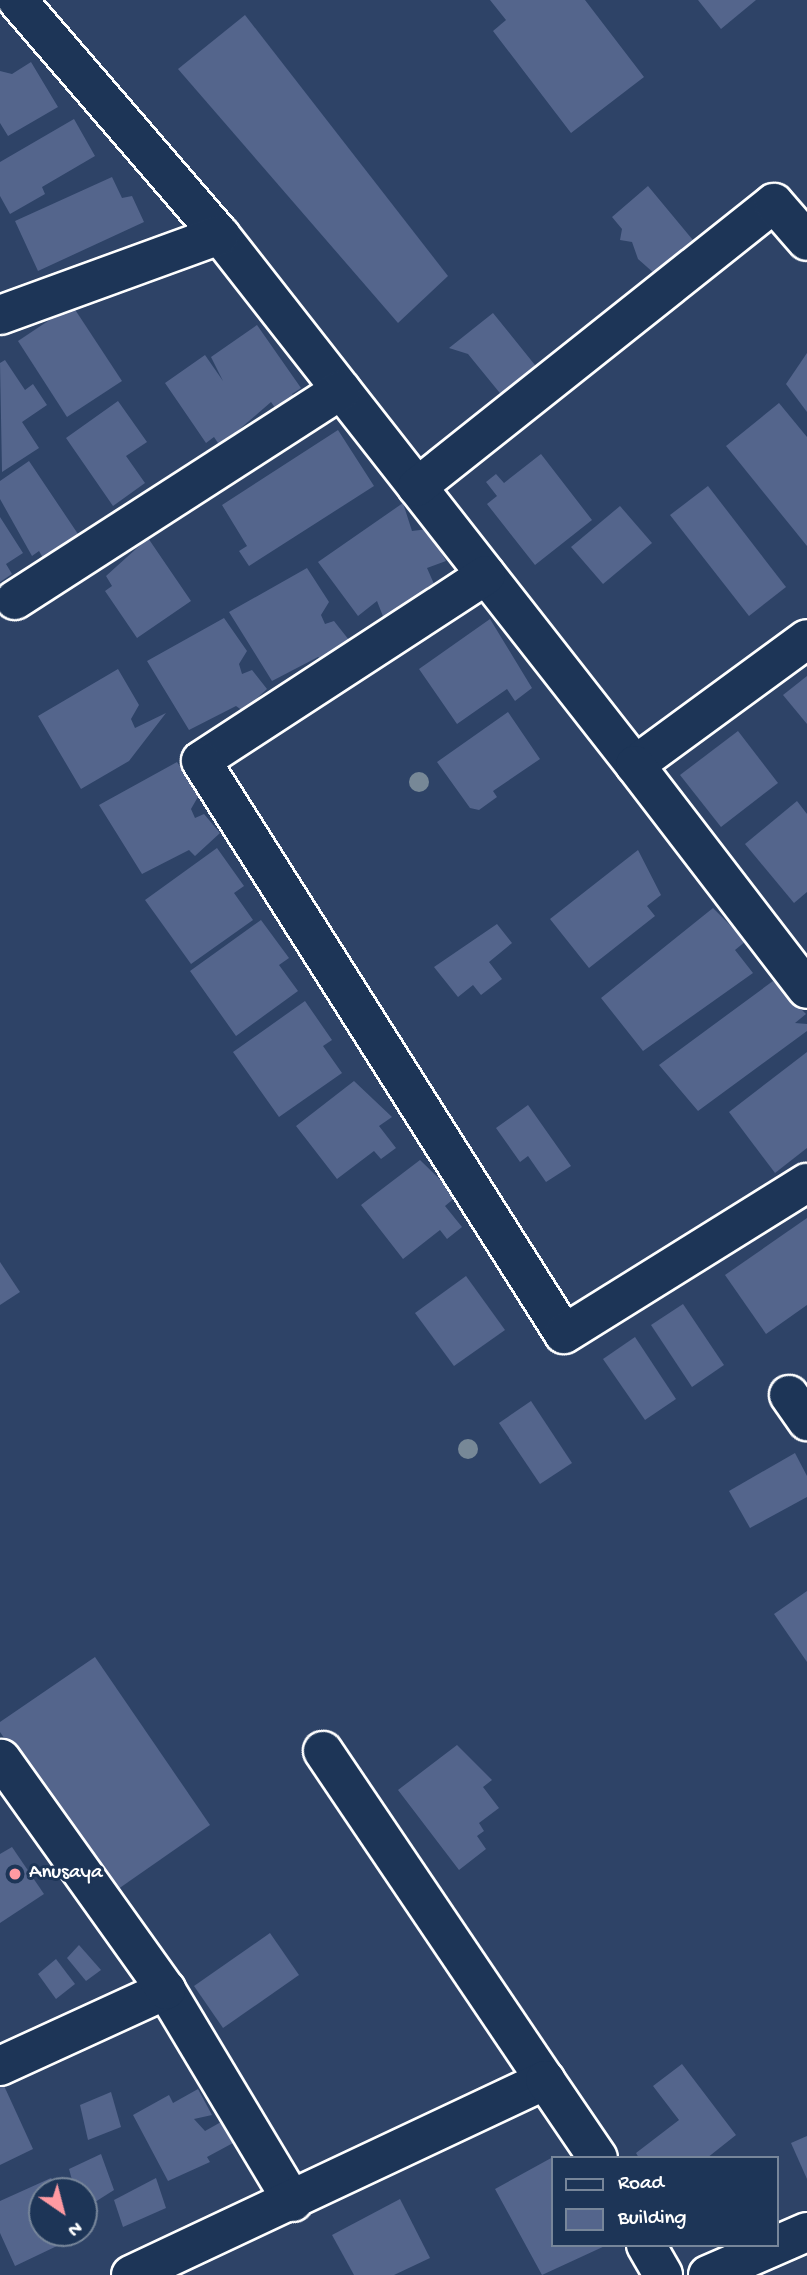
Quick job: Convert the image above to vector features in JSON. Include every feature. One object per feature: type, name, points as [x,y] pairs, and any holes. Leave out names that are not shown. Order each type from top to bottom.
[{"type":"street","points":[[17,0],[220,235],[807,989]]},
{"type":"street","points":[[417,487],[774,203],[807,241]]},
{"type":"street","points":[[0,315],[220,235]]},
{"type":"street","points":[[15,600],[341,390]]},
{"type":"street","points":[[486,575],[201,761],[564,1334],[807,1183]]},
{"type":"street","points":[[635,765],[807,639]]},
{"type":"street","points":[[323,1751],[597,2156]]},
{"type":"street","points":[[1,1759],[166,1990],[293,2202]]},
{"type":"street","points":[[0,2066],[166,1990]]},
{"type":"street","points":[[131,2275],[293,2202],[545,2080]]},
{"type":"street","points":[[779,2244],[807,2232]]},
{"type":"street","points":[[647,2247],[663,2275]]},
{"type":"street","points":[[708,2275],[772,2247]]},
{"type":"building","points":[[490,0],[585,0],[644,77],[571,133],[493,31],[506,20]]},
{"type":"building","points":[[698,0],[756,0],[721,29]]},
{"type":"building","points":[[245,15],[448,276],[398,323],[178,69]]},
{"type":"building","points":[[31,62],[58,107],[8,136],[0,123],[0,71],[12,74]]},
{"type":"building","points":[[74,119],[95,156],[42,187],[45,194],[10,214],[0,196],[0,162]]},
{"type":"building","points":[[112,177],[122,198],[132,196],[144,222],[38,271],[15,221]]},
{"type":"building","points":[[648,186],[702,251],[664,282],[638,259],[632,242],[620,240],[622,229],[612,217]]},
{"type":"building","points":[[72,305],[122,381],[67,417],[18,341]]},
{"type":"building","points":[[493,313],[543,375],[508,403],[468,354],[449,348]]},
{"type":"building","points":[[257,325],[301,388],[292,394],[296,399],[278,412],[271,402],[220,446],[214,437],[206,443],[165,383],[205,355],[223,381],[211,357]]},
{"type":"building","points":[[807,353],[807,412],[786,384]]},
{"type":"building","points":[[5,360],[25,390],[33,384],[47,405],[22,422],[39,448],[2,472],[0,363]]},
{"type":"building","points":[[118,401],[147,442],[126,456],[145,483],[113,506],[66,438]]},
{"type":"building","points":[[779,403],[807,437],[807,546],[726,446]]},
{"type":"building","points":[[338,430],[374,486],[249,566],[239,551],[247,546],[222,505]]},
{"type":"building","points":[[541,454],[592,520],[535,565],[487,504],[497,496],[486,482],[496,474],[504,483]]},
{"type":"building","points":[[29,461],[78,534],[43,558],[39,551],[32,556],[0,499],[0,481]]},
{"type":"building","points":[[708,486],[786,587],[749,616],[670,515]]},
{"type":"building","points":[[403,503],[412,531],[428,529],[446,561],[427,568],[438,593],[386,624],[377,601],[358,616],[318,562]]},
{"type":"building","points":[[620,506],[652,543],[603,584],[571,547]]},
{"type":"building","points":[[0,517],[23,553],[6,564],[12,574],[0,582]]},
{"type":"building","points":[[148,538],[191,601],[137,638],[105,591],[112,586],[106,576]]},
{"type":"building","points":[[307,568],[329,602],[321,615],[325,624],[334,621],[349,640],[326,662],[318,657],[272,681],[229,612]]},
{"type":"building","points":[[224,618],[247,651],[239,664],[242,674],[252,670],[267,689],[243,711],[236,706],[189,730],[147,661]]},
{"type":"building","points":[[490,619],[532,688],[515,701],[507,689],[457,724],[419,669]]},
{"type":"building","points":[[118,669],[139,705],[131,719],[135,728],[166,713],[129,761],[81,789],[38,716]]},
{"type":"building","points":[[807,676],[807,724],[783,695]]},
{"type":"building","points":[[508,712],[540,759],[493,791],[497,797],[479,810],[470,808],[437,762]]},
{"type":"building","points":[[738,731],[778,783],[721,827],[680,775]]},
{"type":"building","points":[[177,762],[199,795],[191,809],[195,818],[204,814],[220,833],[195,856],[189,850],[142,874],[99,805]]},
{"type":"building","points":[[797,801],[807,814],[807,892],[794,903],[745,844]]},
{"type":"building","points":[[217,848],[244,886],[234,893],[253,920],[191,964],[145,900]]},
{"type":"building","points":[[638,850],[661,895],[647,906],[655,916],[589,968],[550,919]]},
{"type":"building","points":[[713,908],[746,941],[735,950],[753,973],[643,1051],[601,998]]},
{"type":"building","points":[[261,920],[289,958],[279,965],[298,991],[236,1036],[190,971]]},
{"type":"building","points":[[497,924],[512,943],[489,962],[502,979],[481,995],[473,985],[458,997],[434,967]]},
{"type":"building","points":[[773,981],[806,1014],[795,1023],[807,1024],[807,1031],[698,1111],[659,1065]]},
{"type":"building","points":[[305,1001],[332,1040],[323,1046],[342,1073],[279,1117],[233,1052]]},
{"type":"building","points":[[807,1052],[807,1148],[775,1173],[729,1112]]},
{"type":"building","points":[[354,1081],[392,1117],[379,1126],[396,1148],[381,1159],[374,1151],[337,1179],[296,1126]]},
{"type":"building","points":[[528,1105],[571,1166],[546,1182],[528,1156],[520,1162],[496,1128]]},
{"type":"building","points":[[420,1160],[457,1196],[445,1206],[462,1227],[447,1239],[440,1230],[403,1259],[361,1205]]},
{"type":"building","points":[[807,1218],[807,1305],[766,1334],[725,1275]]},
{"type":"building","points":[[0,1262],[20,1292],[0,1305]]},
{"type":"building","points":[[466,1276],[505,1330],[454,1366],[415,1313]]},
{"type":"building","points":[[683,1304],[724,1365],[692,1387],[651,1325]]},
{"type":"building","points":[[635,1337],[676,1399],[645,1420],[603,1359]]},
{"type":"building","points":[[531,1401],[572,1463],[540,1484],[499,1423]]},
{"type":"building","points":[[795,1453],[807,1476],[807,1497],[750,1528],[729,1491]]},
{"type":"building","points":[[807,1591],[807,1662],[774,1614]]},
{"type":"building","points":[[95,1657],[210,1825],[111,1894],[0,1732],[0,1722]]},
{"type":"building","points":[[457,1745],[492,1780],[483,1787],[499,1808],[479,1823],[484,1831],[477,1836],[486,1849],[459,1870],[398,1790]]},
{"type":"building","name":"Anusaya","points":[[12,1847],[44,1894],[0,1923],[0,1854]]},
{"type":"building","points":[[270,1933],[299,1975],[223,2028],[194,1986]]},
{"type":"building","points":[[79,1945],[101,1970],[86,1981],[67,1958]]},
{"type":"building","points":[[56,1959],[75,1984],[56,1999],[38,1974]]},
{"type":"building","points":[[682,2064],[736,2135],[710,2156],[638,2156],[636,2153],[679,2120],[653,2086]]},
{"type":"building","points":[[0,2077],[33,2149],[0,2165]]},
{"type":"building","points":[[198,2089],[212,2115],[194,2119],[205,2131],[221,2122],[233,2143],[207,2157],[210,2162],[168,2181],[133,2115],[169,2095],[173,2103]]},
{"type":"building","points":[[111,2092],[121,2127],[88,2140],[80,2105]]},
{"type":"building","points":[[807,2136],[807,2179],[791,2143]]},
{"type":"building","points":[[101,2154],[114,2190],[98,2200],[98,2177],[71,2177],[69,2169]]},
{"type":"building","points":[[552,2158],[552,2247],[603,2247],[542,2275],[495,2189]]},
{"type":"building","points":[[156,2178],[166,2208],[123,2227],[114,2200]]},
{"type":"building","points":[[28,2188],[28,2247],[55,2247],[15,2266],[0,2233],[0,2201]]},
{"type":"building","points":[[400,2199],[430,2258],[394,2275],[354,2275],[332,2235]]},
{"type":"place","name":"Anusaya","points":[[15,1874]]}]
